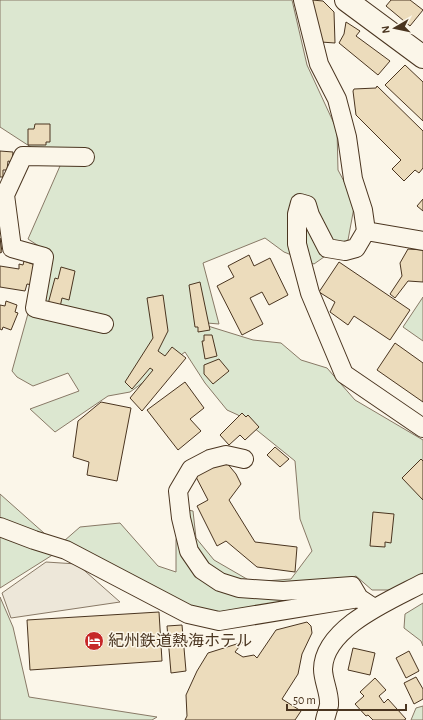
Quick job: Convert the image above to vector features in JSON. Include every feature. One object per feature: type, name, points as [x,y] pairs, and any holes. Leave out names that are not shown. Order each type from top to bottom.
[{"type":"highway","points":[[357,3],[423,57]]},
{"type":"street","points":[[303,0],[319,64],[337,99],[347,137],[353,179],[363,210],[366,231],[356,248],[345,251],[327,248],[310,215],[307,205],[300,203],[297,214],[297,244],[310,293],[344,374],[423,428]]},
{"type":"street","points":[[86,157],[23,156],[2,195],[12,248],[44,257],[35,308],[104,324]]},
{"type":"street","points":[[366,231],[423,242]]},
{"type":"street","points":[[244,459],[226,455],[210,459],[191,469],[178,491],[181,518],[189,551],[202,570],[220,582],[239,588],[283,591],[352,586],[359,598],[374,608]]},
{"type":"street","points":[[0,527],[66,550],[188,614],[204,619],[219,621],[359,598]]},
{"type":"street","points":[[325,720],[329,704],[323,669],[327,650],[338,636],[374,608],[423,583]]},
{"type":"green space","points":[[0,0],[292,0],[307,65],[337,130],[338,170],[355,202],[348,240],[314,264],[284,252],[265,238],[203,263],[219,324],[195,322],[253,340],[281,343],[301,360],[327,368],[355,400],[423,440],[423,577],[398,590],[372,590],[356,576],[293,601],[218,612],[190,607],[64,541],[80,527],[120,523],[158,566],[176,572],[176,540],[183,509],[193,511],[196,538],[214,560],[252,582],[291,579],[312,551],[300,519],[295,461],[238,415],[227,410],[205,383],[185,352],[130,392],[108,396],[55,432],[30,409],[79,391],[68,373],[33,386],[17,377],[12,371],[29,310],[51,254],[28,239],[60,166],[0,127]]},
{"type":"green space","points":[[423,297],[423,341],[403,327]]},
{"type":"green space","points":[[0,494],[62,549],[0,588]]},
{"type":"green space","points":[[0,597],[13,627],[29,697],[157,717],[152,720],[0,720]]},
{"type":"green space","points":[[423,603],[423,646],[421,641],[404,628],[405,614]]},
{"type":"green space","points":[[423,706],[423,720],[411,720],[416,708]]},
{"type":"shaded area","points":[[46,562],[77,564],[120,602],[11,618],[2,593]]},
{"type":"building","points":[[312,0],[323,1],[334,12],[335,43],[321,42]]},
{"type":"building","points":[[391,0],[410,0],[423,10],[410,26],[386,6]]},
{"type":"building","points":[[346,22],[360,31],[356,36],[390,61],[378,75],[339,43],[344,34]]},
{"type":"building","points":[[405,65],[423,82],[423,121],[385,85]]},
{"type":"building","points":[[377,86],[423,131],[423,168],[419,173],[415,170],[404,181],[392,169],[401,160],[356,115],[354,89],[376,88]]},
{"type":"building","points":[[35,124],[50,124],[50,142],[46,142],[46,145],[28,145],[28,129],[34,129]]},
{"type":"building","points":[[0,151],[13,152],[12,162],[8,161],[7,170],[3,170],[3,177],[0,177]]},
{"type":"building","points":[[423,199],[423,211],[417,206]]},
{"type":"building","points":[[0,238],[2,252],[0,253]]},
{"type":"building","points":[[408,249],[423,250],[423,282],[408,281],[395,298],[390,294],[402,276],[400,263]]},
{"type":"building","points":[[249,255],[254,266],[270,258],[288,295],[269,305],[262,292],[250,298],[263,324],[242,335],[217,286],[234,277],[228,266]]},
{"type":"building","points":[[24,261],[35,265],[32,285],[27,284],[25,291],[0,287],[0,266],[19,269],[19,264],[23,265]]},
{"type":"building","points":[[339,262],[410,310],[390,340],[354,316],[348,325],[330,312],[335,302],[319,292]]},
{"type":"building","points":[[61,267],[75,271],[69,300],[62,298],[60,307],[48,304],[55,278],[58,279]]},
{"type":"building","points":[[200,282],[210,330],[198,332],[198,327],[195,327],[189,285]]},
{"type":"building","points":[[163,295],[168,331],[158,351],[165,356],[172,347],[186,358],[142,411],[130,398],[153,370],[150,368],[132,389],[125,382],[153,338],[147,298]]},
{"type":"building","points":[[6,301],[17,305],[15,312],[18,313],[11,330],[3,327],[2,330],[0,329],[0,305],[5,306]]},
{"type":"building","points":[[204,335],[212,335],[217,356],[205,359],[202,341],[204,341]]},
{"type":"building","points":[[395,343],[423,363],[423,402],[377,370]]},
{"type":"building","points":[[219,359],[229,371],[213,384],[204,374],[204,365]]},
{"type":"building","points":[[185,382],[204,408],[190,419],[201,431],[178,450],[147,410]]},
{"type":"building","points":[[101,402],[131,408],[117,481],[87,475],[89,462],[73,457],[78,421]]},
{"type":"building","points":[[242,413],[246,417],[248,415],[259,427],[245,440],[240,435],[229,445],[220,435]]},
{"type":"building","points":[[275,447],[289,459],[280,467],[267,455]]},
{"type":"building","points":[[421,459],[423,461],[423,500],[402,478]]},
{"type":"building","points":[[226,462],[236,474],[241,484],[229,500],[255,542],[297,547],[295,572],[257,567],[226,541],[217,546],[197,506],[208,500],[195,475]]},
{"type":"building","points":[[373,512],[394,514],[391,543],[385,542],[385,547],[370,546]]},
{"type":"building","name":"紀州鉄道熱海ホテル","points":[[159,612],[162,661],[30,670],[27,620]]},
{"type":"building","points":[[307,622],[311,626],[312,633],[302,654],[298,674],[282,699],[301,711],[295,720],[185,720],[187,716],[186,695],[197,671],[208,653],[243,642],[235,652],[243,657],[254,655],[257,658],[276,630]]},
{"type":"building","points":[[182,625],[186,671],[171,673],[167,626]]},
{"type":"building","points":[[353,648],[375,653],[370,675],[348,670]]},
{"type":"building","points":[[409,651],[419,671],[406,678],[396,658]]},
{"type":"building","points":[[416,677],[423,689],[423,699],[414,704],[404,683]]},
{"type":"building","points":[[375,678],[386,690],[379,696],[384,703],[388,699],[406,719],[373,720],[368,715],[366,716],[355,704],[364,696],[360,692]]},
{"type":"place","name":"紀州鉄道熱海ホテル","points":[[94,641]]}]
